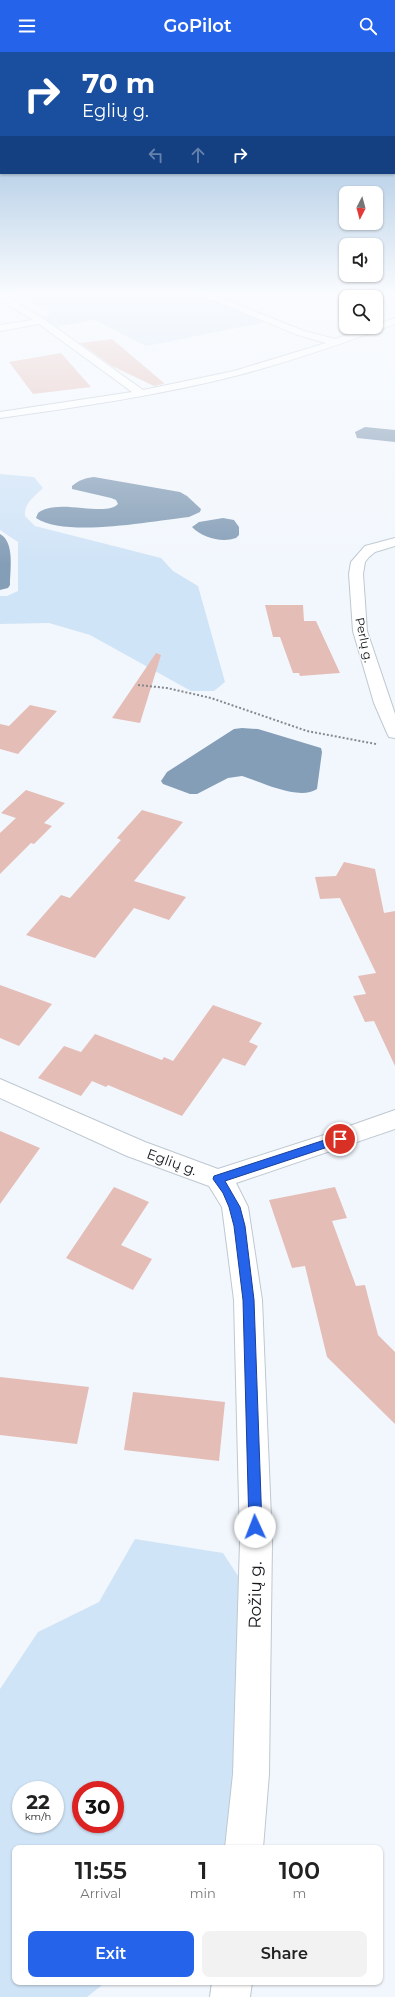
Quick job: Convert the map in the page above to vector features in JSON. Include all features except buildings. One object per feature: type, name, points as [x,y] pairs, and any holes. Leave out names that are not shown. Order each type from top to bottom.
[{"type":"street","points":[[125,382],[141,393]]},
{"type":"street","points":[[0,415],[141,393],[192,382]]},
{"type":"street","name":"Perlų g.","points":[[395,542],[370,549],[358,562],[356,574],[360,631],[382,703],[395,734]]},
{"type":"street","name":"Eglių g.","points":[[0,1088],[136,1149],[218,1179]]},
{"type":"street","points":[[218,1179],[326,1144],[395,1119]]},
{"type":"street","name":"Rožių g.","points":[[218,1179],[227,1191],[235,1207],[248,1300],[256,1542],[251,1774],[244,1845]]},
{"type":"street","points":[[230,1997],[232,1985]]},
{"type":"path","points":[[138,685],[167,688],[211,698],[307,731],[376,744]]},
{"type":"shaded area","points":[[365,427],[395,430],[395,442],[357,438],[355,432]]},
{"type":"shaded area","points":[[0,474],[34,477],[43,488],[30,500],[25,511],[25,516],[35,526],[161,558],[173,571],[198,586],[225,682],[214,691],[191,691],[90,635],[49,623],[0,624],[0,596],[7,596],[18,591],[18,542],[0,530]]},
{"type":"shaded area","points":[[94,477],[180,492],[187,496],[201,509],[200,512],[189,517],[88,528],[67,527],[50,524],[36,518],[38,513],[57,507],[103,509],[112,508],[118,504],[116,500],[111,498],[72,489],[72,486],[80,481]]},
{"type":"shaded area","points":[[223,518],[234,520],[239,527],[239,535],[236,538],[219,540],[207,537],[192,527],[199,522]]},
{"type":"shaded area","points":[[0,534],[8,543],[11,564],[10,585],[8,588],[0,590]]},
{"type":"shaded area","points":[[234,729],[258,729],[321,748],[322,752],[317,789],[300,793],[290,792],[242,776],[228,778],[197,794],[190,794],[163,784],[161,781],[167,772]]},
{"type":"shaded area","points":[[135,1539],[223,1553],[242,1582],[231,1845],[12,1845],[12,1985],[102,1985],[87,1997],[0,1997],[0,1689],[38,1632],[99,1602]]},
{"type":"route","points":[[255,1527],[248,1300],[239,1226],[235,1207],[227,1191],[218,1179],[340,1139]]}]
